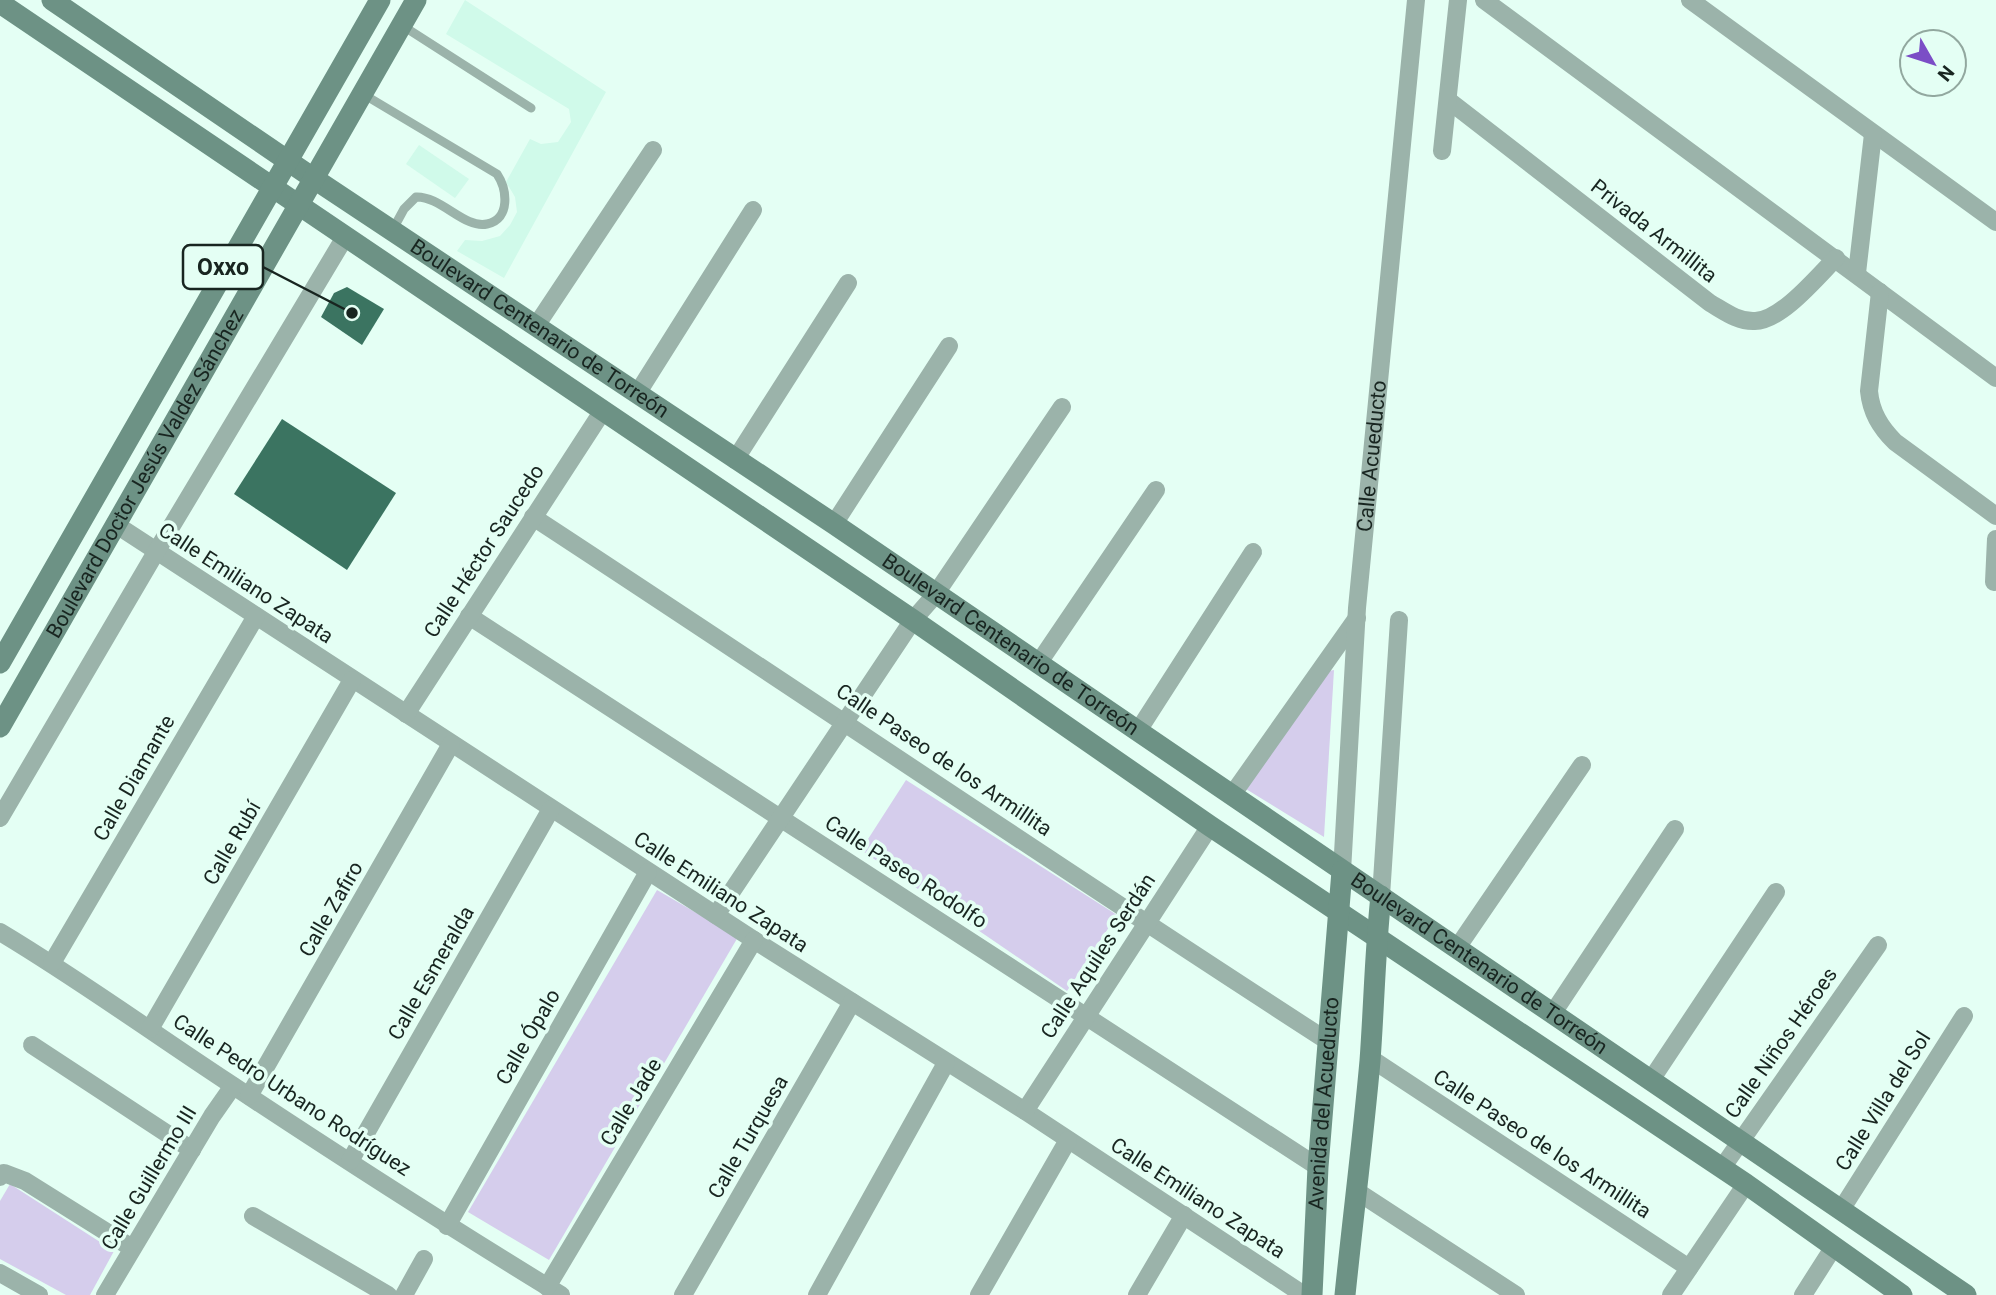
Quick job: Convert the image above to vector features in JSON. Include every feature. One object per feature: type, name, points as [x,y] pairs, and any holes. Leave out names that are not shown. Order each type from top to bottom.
[{"type":"street","name":"Boulevard Centenario de Torreón","points":[[51,0],[313,178],[834,524],[925,607],[1210,826],[1746,1184],[1902,1295]]},
{"type":"street","name":"Boulevard Doctor Jesús Valdez Sánchez","points":[[0,663],[380,0]]},
{"type":"street","name":"Boulevard Doctor Jesús Valdez Sánchez","points":[[0,727],[416,0]]},
{"type":"street","name":"Calle Acueducto","points":[[1338,912],[1357,618],[1416,0]]},
{"type":"street","points":[[1442,151],[1458,0]]},
{"type":"street","points":[[1484,0],[1996,378]]},
{"type":"street","points":[[1690,0],[1996,222]]},
{"type":"street","name":"Boulevard Centenario de Torreón","points":[[0,3],[602,412],[925,607],[1038,664],[1966,1295]]},
{"type":"street","name":"Privada Armillita","points":[[1448,100],[1710,303],[1732,316],[1757,322],[1772,316],[1798,296],[1836,258]]},
{"type":"street","points":[[1857,273],[1872,134]]},
{"type":"street","points":[[536,326],[653,150]]},
{"type":"street","points":[[637,394],[752,210]]},
{"type":"street","points":[[0,818],[345,237]]},
{"type":"street","points":[[735,460],[848,283]]},
{"type":"street","points":[[1881,292],[1869,391],[1871,406],[1877,419],[1884,432],[1895,442],[1996,516]]},
{"type":"street","points":[[834,524],[949,346]]},
{"type":"street","points":[[716,915],[845,721],[1062,407]]},
{"type":"street","name":"Calle Héctor Saucedo","points":[[406,714],[602,412]]},
{"type":"street","points":[[1038,664],[1156,490]]},
{"type":"street","name":"Calle Paseo de los Armillita","points":[[533,517],[845,721],[1146,924],[1329,1042]]},
{"type":"street","name":"Calle Emiliano Zapata","points":[[115,524],[648,872],[1025,1111],[1303,1294]]},
{"type":"street","points":[[1994,582],[1996,539]]},
{"type":"street","points":[[925,607],[1112,729],[1132,727],[1253,552]]},
{"type":"street","name":"Calle Diamante","points":[[52,963],[256,616]]},
{"type":"street","name":"Calle Paseo Rodolfo","points":[[469,616],[1318,1167]]},
{"type":"street","points":[[1233,795],[1357,618]]},
{"type":"street","points":[[1376,936],[1399,620]]},
{"type":"street","name":"Calle Rubí","points":[[150,1029],[352,680]]},
{"type":"street","name":"Calle Zafiro","points":[[249,1096],[452,744]]},
{"type":"street","points":[[1457,948],[1582,765]]},
{"type":"street","name":"Calle Esmeralda","points":[[350,1161],[551,809]]},
{"type":"street","name":"Calle Aquiles Serdán","points":[[1025,1111],[1210,826]]},
{"type":"street","points":[[1553,1013],[1675,829]]},
{"type":"street","name":"Calle Ópalo","points":[[447,1226],[648,872]]},
{"type":"street","points":[[1651,1080],[1776,892]]},
{"type":"street","name":"Avenida del Acueducto","points":[[1303,1294],[1318,1167],[1338,912]]},
{"type":"street","name":"Calle Pedro Urbano Rodríguez","points":[[0,932],[52,963],[447,1226],[554,1291]]},
{"type":"street","name":"Avenida del Acueducto","points":[[1345,1295],[1358,1192],[1370,1058],[1376,936]]},
{"type":"street","name":"Calle Jade","points":[[554,1291],[754,940]]},
{"type":"street","name":"Calle Niños Héroes","points":[[1722,1168],[1878,945]]},
{"type":"street","name":"Calle Turquesa","points":[[683,1295],[852,1002]]},
{"type":"street","name":"Calle Villa del Sol","points":[[1841,1210],[1964,1016]]},
{"type":"street","points":[[32,1045],[192,1150]]},
{"type":"street","name":"Calle Paseo de los Armillita","points":[[1370,1058],[1689,1268]]},
{"type":"street","points":[[817,1295],[946,1063]]},
{"type":"street","name":"Calle Guillermo III","points":[[105,1295],[233,1086]]},
{"type":"street","points":[[979,1295],[1068,1140]]},
{"type":"street","points":[[0,1177],[4,1173],[25,1181],[132,1248]]},
{"type":"street","points":[[1671,1295],[1746,1184]]},
{"type":"street","points":[[1358,1192],[1516,1295]]},
{"type":"street","points":[[1138,1295],[1184,1215]]},
{"type":"street","points":[[253,1216],[388,1295]]},
{"type":"street","points":[[1804,1295],[1833,1248]]},
{"type":"street","points":[[404,1295],[424,1259]]},
{"type":"street","points":[[0,1273],[25,1292]]},
{"type":"lane","points":[[401,25],[531,108]]},
{"type":"lane","points":[[362,93],[497,174],[505,191],[503,210],[497,219],[488,224],[476,224],[431,199],[416,197],[404,209],[393,230]]},
{"type":"shaded area","points":[[465,0],[606,92],[504,278],[457,251],[465,240],[482,241],[500,236],[510,225],[517,212],[515,197],[506,182],[530,139],[541,144],[558,142],[571,122],[569,109],[446,34]]},
{"type":"shaded area","points":[[419,145],[469,179],[455,198],[406,164]]},
{"type":"shaded area","points":[[1334,670],[1324,837],[1246,789],[1325,672]]},
{"type":"shaded area","points":[[906,780],[1117,915],[1067,991],[861,850]]},
{"type":"shaded area","points":[[657,890],[738,937],[549,1260],[468,1212]]},
{"type":"shaded area","points":[[10,1184],[114,1251],[90,1295],[66,1295],[0,1259],[0,1201]]},
{"type":"building","points":[[347,287],[384,309],[362,345],[321,317],[334,293]]},
{"type":"building","points":[[282,419],[396,493],[347,570],[234,494]]},
{"type":"place","name":"Oxxo","points":[[352,313]]}]
